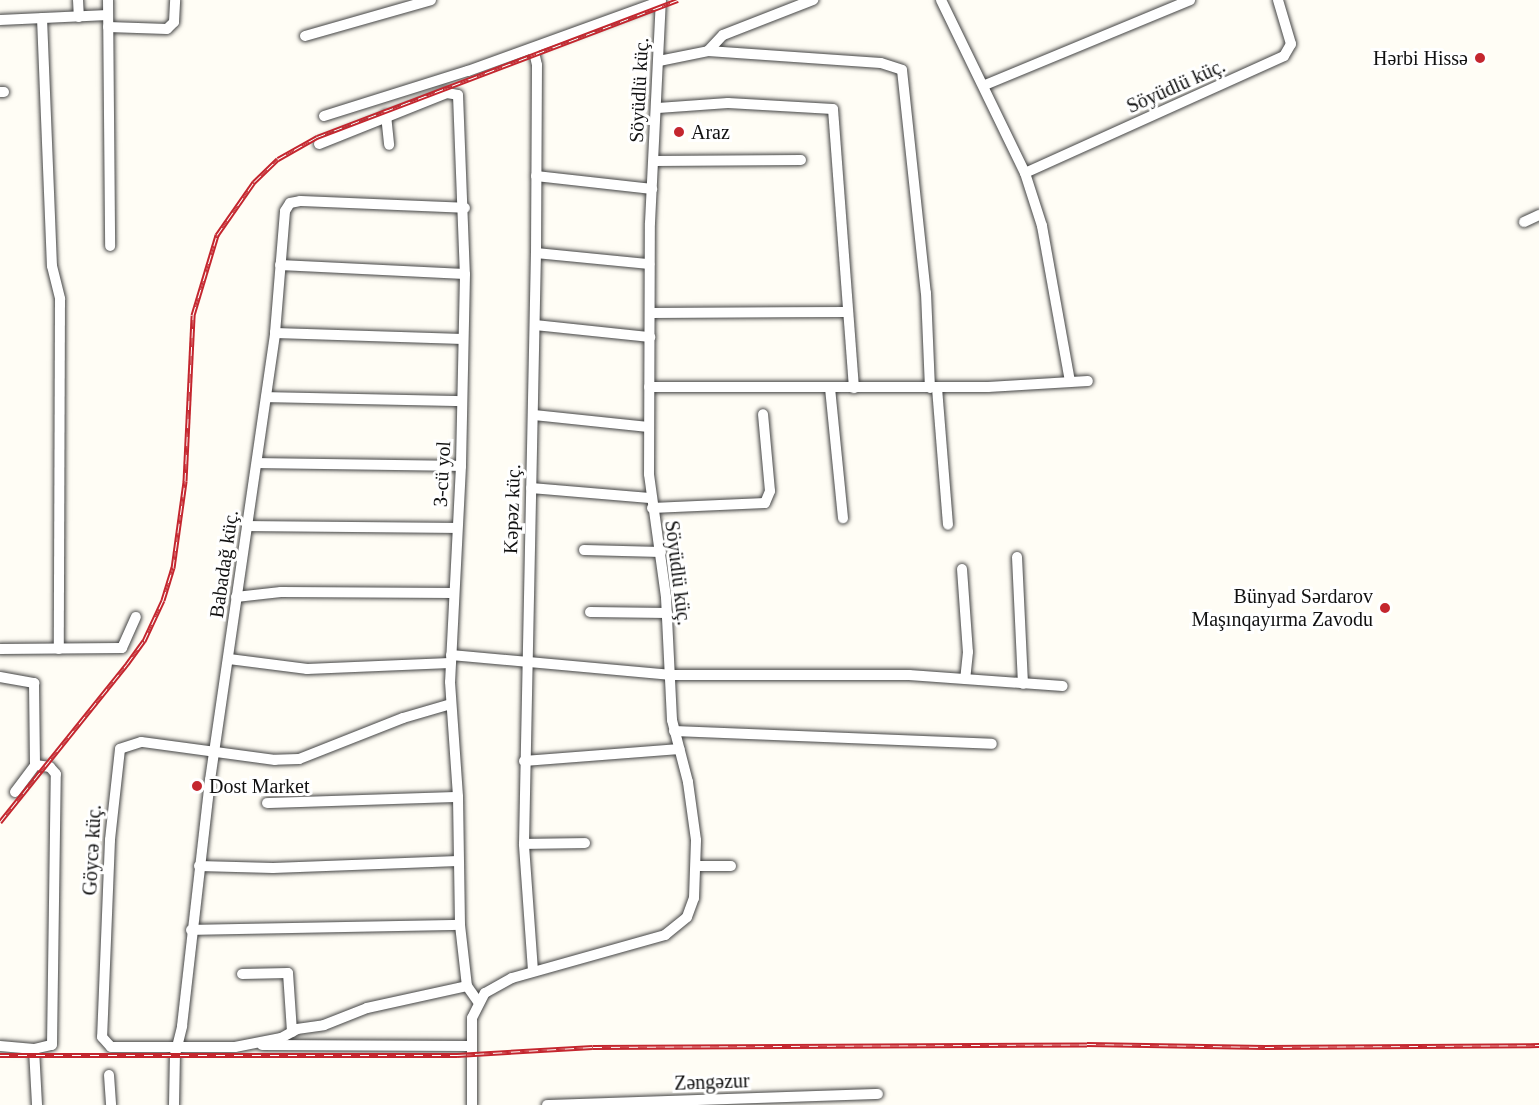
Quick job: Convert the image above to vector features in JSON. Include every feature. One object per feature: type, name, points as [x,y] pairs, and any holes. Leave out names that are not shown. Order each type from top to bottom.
[{"type":"street","points":[[78,0],[79,16]]},
{"type":"street","points":[[108,0],[110,246]]},
{"type":"street","points":[[108,27],[167,29],[174,22],[175,0]]},
{"type":"street","points":[[305,36],[431,0]]},
{"type":"street","points":[[708,51],[723,34],[813,0]]},
{"type":"street","points":[[941,0],[985,85],[1025,172],[1042,226],[1070,382]]},
{"type":"street","points":[[985,85],[1190,0]]},
{"type":"street","name":"Söyüdlü küç.","points":[[1025,172],[1284,56],[1291,44],[1278,0]]},
{"type":"street","points":[[324,116],[533,48],[661,1]]},
{"type":"street","name":"Söyüdlü küç.","points":[[478,1002],[500,982],[533,971],[652,940],[673,930],[692,908],[697,866],[693,812],[674,730],[661,552],[651,503],[648,427],[649,264],[658,108],[661,1]]},
{"type":"street","points":[[0,20],[108,15]]},
{"type":"street","points":[[42,18],[52,266],[60,299],[59,649]]},
{"type":"street","name":"Kəpəz küç.","points":[[533,48],[537,65],[534,415],[524,761],[524,844],[533,971]]},
{"type":"street","points":[[659,61],[708,51],[881,63],[903,70],[948,525]]},
{"type":"street","name":"3-cü yol","points":[[319,144],[386,115],[447,93],[456,93],[465,208],[465,274],[461,466],[451,659],[451,704],[458,796],[460,925],[467,986],[478,1002]]},
{"type":"street","points":[[658,108],[728,103],[833,109],[854,388]]},
{"type":"street","points":[[386,115],[389,145]]},
{"type":"street","points":[[654,161],[801,160]]},
{"type":"street","points":[[536,176],[652,189]]},
{"type":"street","name":"Babadağ küç.","points":[[174,1105],[177,1048],[199,866],[275,333],[285,211],[290,203],[465,208]]},
{"type":"street","points":[[1524,222],[1539,215]]},
{"type":"street","points":[[536,253],[649,264]]},
{"type":"street","points":[[280,265],[465,274]]},
{"type":"street","points":[[650,313],[847,312]]},
{"type":"street","points":[[535,325],[650,337]]},
{"type":"street","points":[[275,333],[463,339]]},
{"type":"street","points":[[649,387],[934,388],[1088,381]]},
{"type":"street","points":[[830,388],[843,518]]},
{"type":"street","points":[[266,397],[462,401]]},
{"type":"street","points":[[531,488],[651,503],[765,503],[770,490],[763,414]]},
{"type":"street","points":[[534,415],[648,427]]},
{"type":"street","points":[[258,463],[461,466]]},
{"type":"street","points":[[247,526],[457,528]]},
{"type":"street","points":[[585,549],[661,552]]},
{"type":"street","points":[[1017,557],[1023,684]]},
{"type":"street","points":[[962,569],[968,652],[965,679]]},
{"type":"street","points":[[236,597],[281,592],[454,593]]},
{"type":"street","points":[[590,612],[667,613]]},
{"type":"street","points":[[0,649],[122,648],[136,617]]},
{"type":"street","points":[[229,659],[307,669],[451,659],[526,661],[669,675],[965,679],[1063,686]]},
{"type":"street","points":[[0,677],[34,683],[35,765],[15,792]]},
{"type":"street","name":"Göycə küç.","points":[[177,1048],[111,1047],[105,1043],[101,1029],[116,757],[120,749],[133,742],[275,760],[299,759],[403,718],[451,704]]},
{"type":"street","points":[[674,730],[992,744]]},
{"type":"street","points":[[524,761],[680,749]]},
{"type":"street","points":[[0,1046],[34,1049],[52,1045],[56,774],[50,767],[35,765]]},
{"type":"street","points":[[267,803],[458,796]]},
{"type":"street","points":[[524,844],[585,843]]},
{"type":"street","points":[[199,866],[273,868],[458,861]]},
{"type":"street","points":[[697,866],[731,866]]},
{"type":"street","points":[[191,930],[460,925]]},
{"type":"street","points":[[242,974],[288,973],[292,1032]]},
{"type":"street","points":[[250,1044],[367,1008],[467,986]]},
{"type":"street","points":[[472,1105],[472,1018],[478,1002]]},
{"type":"street","points":[[177,1048],[250,1044],[288,1048],[471,1046]]},
{"type":"street","points":[[34,1049],[37,1105]]},
{"type":"street","points":[[109,1075],[111,1105]]},
{"type":"street","name":"Zəngəzur","points":[[546,1105],[878,1094]]},
{"type":"railway","points":[[0,822],[144,641],[163,600],[173,568],[185,481],[193,315],[217,235],[254,182],[278,159],[317,137],[678,0]]},
{"type":"railway","points":[[0,1055],[457,1055],[593,1047],[1087,1044],[1265,1047],[1539,1045]]},
{"type":"place","name":"Hərbi Hissə","points":[[1480,58]]},
{"type":"place","name":"Araz","points":[[679,132]]},
{"type":"place","name":"Bünyad Sərdarov Maşınqayırma Zavodu","points":[[1385,608]]},
{"type":"place","name":"Dost Market","points":[[197,786]]}]
